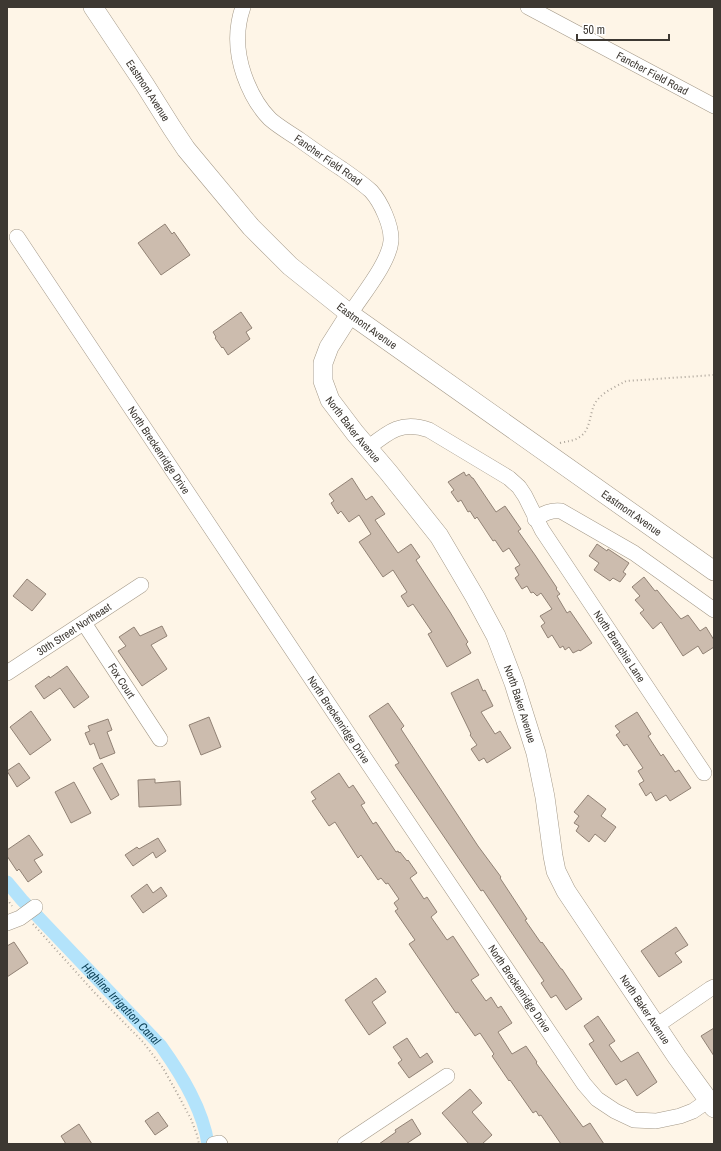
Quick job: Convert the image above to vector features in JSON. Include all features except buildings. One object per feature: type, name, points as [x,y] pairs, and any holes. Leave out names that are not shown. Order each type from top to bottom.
[{"type":"main road","name":"Eastmont Avenue","points":[[93,7],[186,149],[251,227],[290,266],[350,314],[714,571]]},
{"type":"main road","name":"North Baker Avenue","points":[[350,314],[329,347],[322,363],[323,381],[330,400],[439,536],[475,597],[496,636],[514,683],[536,753],[545,797],[556,871],[566,891],[677,1057],[711,1104]]},
{"type":"street","name":"Fancher Field Road","points":[[243,7],[236,38],[240,65],[249,90],[258,105],[284,130],[360,182],[372,192],[385,214],[391,234],[391,242],[387,256],[350,314]]},
{"type":"street","name":"Fancher Field Road","points":[[528,7],[714,106]]},
{"type":"street","name":"North Breckenridge Drive","points":[[17,237],[584,1084],[597,1099],[615,1111],[634,1120],[656,1121],[680,1116],[711,1104]]},
{"type":"street","name":"North Branchie Lane","points":[[368,448],[388,432],[409,427],[420,427],[429,430],[509,478],[525,496],[542,530],[704,773]]},
{"type":"street","points":[[535,518],[546,512],[554,510],[562,511],[634,553],[714,610]]},
{"type":"street","name":"30th Street Northeast","points":[[7,673],[141,585]]},
{"type":"street","name":"Fox Court","points":[[84,623],[160,740]]},
{"type":"street","points":[[14,921],[35,906]]},
{"type":"street","points":[[656,1026],[710,988],[714,988]]},
{"type":"street","points":[[345,1144],[447,1076]]},
{"type":"street","points":[[214,1144],[220,1144]]},
{"type":"path","points":[[550,454],[560,443],[574,440],[585,432],[594,404],[599,398],[615,386],[626,382],[714,375]]},
{"type":"path","points":[[7,899],[14,921],[31,922],[94,992],[143,1042],[163,1068],[177,1093],[198,1135],[199,1144]]},
{"type":"waterway","name":"Highline Irrigation Canal","points":[[7,882],[22,900],[161,1046],[190,1092],[201,1118],[208,1144]]}]
